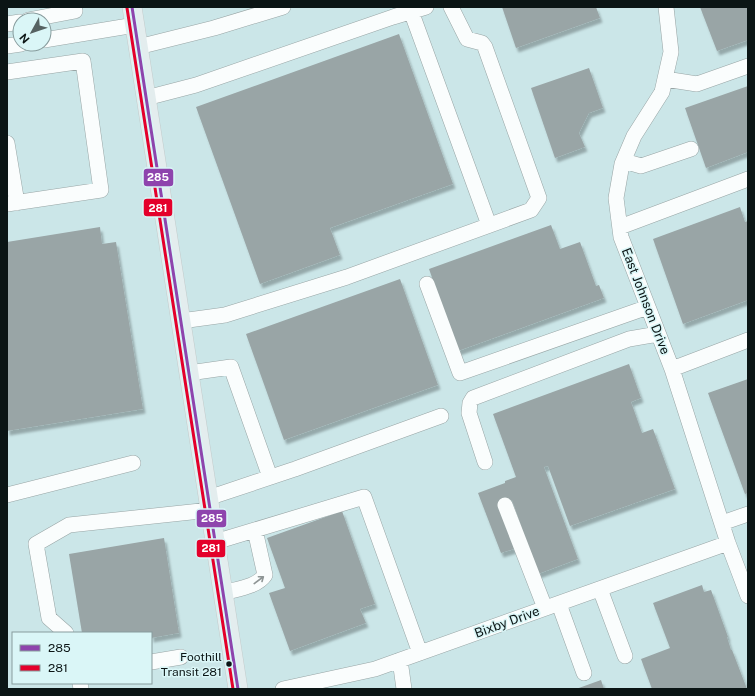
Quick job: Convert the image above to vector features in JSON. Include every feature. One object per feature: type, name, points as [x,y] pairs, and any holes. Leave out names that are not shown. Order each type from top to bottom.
[{"type":"main road","points":[[134,16],[238,689]]},
{"type":"street","points":[[52,15],[74,11],[74,7]]},
{"type":"street","points":[[138,47],[214,28],[283,7]]},
{"type":"street","points":[[146,98],[196,85],[426,7]]},
{"type":"street","points":[[181,321],[225,315],[347,277],[531,210],[539,198],[485,48],[482,43],[467,39],[451,7]]},
{"type":"street","name":"East Johnson Drive","points":[[666,7],[671,52],[662,92],[634,136],[624,161],[616,198],[621,237],[672,369],[728,543],[748,596]]},
{"type":"street","points":[[411,11],[489,225]]},
{"type":"street","points":[[52,38],[134,16]]},
{"type":"street","points":[[7,72],[83,61],[101,190],[12,203],[7,143]]},
{"type":"street","points":[[665,79],[697,84],[748,66]]},
{"type":"street","points":[[624,161],[641,166],[691,148]]},
{"type":"street","points":[[620,227],[748,179]]},
{"type":"street","points":[[427,284],[460,373],[648,306]]},
{"type":"street","points":[[485,462],[468,413],[470,403],[473,398],[629,339],[658,334]]},
{"type":"street","points":[[672,369],[748,340]]},
{"type":"street","points":[[189,373],[231,367],[270,477]]},
{"type":"street","points":[[65,632],[49,618],[36,544],[69,525],[209,504],[270,477],[441,416]]},
{"type":"street","points":[[7,495],[133,463]]},
{"type":"street","points":[[215,542],[364,496],[420,653]]},
{"type":"street","points":[[505,505],[584,673]]},
{"type":"street","points":[[722,523],[748,514]]},
{"type":"street","points":[[223,593],[254,584],[262,580],[265,575],[255,530]]},
{"type":"street","name":"Bixby Drive","points":[[282,689],[345,682],[375,669],[728,543]]},
{"type":"street","points":[[600,589],[625,656]]},
{"type":"street","points":[[152,662],[181,657]]},
{"type":"street","points":[[400,660],[404,689]]},
{"type":"shaded area","points":[[7,7],[748,7],[748,689],[7,689]]},
{"type":"building","points":[[502,7],[596,7],[600,18],[516,48]]},
{"type":"building","points":[[700,7],[748,7],[748,40],[717,51]]},
{"type":"building","points":[[399,34],[453,184],[330,228],[340,255],[260,284],[196,107]]},
{"type":"building","points":[[589,68],[603,108],[589,113],[579,133],[585,147],[555,158],[531,88]]},
{"type":"building","points":[[748,86],[748,152],[706,168],[685,108]]},
{"type":"building","points":[[740,207],[745,222],[748,221],[748,300],[683,324],[653,239]]},
{"type":"building","points":[[551,225],[560,249],[580,242],[596,286],[599,285],[604,298],[458,351],[429,269]]},
{"type":"building","points":[[100,227],[102,244],[116,242],[143,409],[7,431],[7,242]]},
{"type":"building","points":[[400,279],[438,385],[284,440],[246,334]]},
{"type":"building","points":[[629,364],[641,398],[631,402],[642,433],[653,429],[675,489],[570,526],[548,466],[544,467],[578,559],[538,574],[512,500],[499,505],[514,549],[501,553],[478,493],[505,483],[505,481],[516,477],[493,414]]},
{"type":"building","points":[[748,379],[748,493],[745,494],[708,393]]},
{"type":"building","points":[[342,511],[375,604],[360,609],[366,623],[290,651],[269,593],[285,588],[267,538]]},
{"type":"building","points":[[164,538],[179,633],[152,638],[152,632],[82,632],[69,554]]},
{"type":"building","points":[[702,585],[704,592],[711,590],[728,637],[731,650],[747,689],[652,689],[641,659],[670,648],[653,603]]},
{"type":"building","points":[[601,680],[604,689],[576,689]]},
{"type":"transit line","name":"285","points":[[132,7],[238,689]]},
{"type":"transit line","name":"281","points":[[127,8],[233,689]]},
{"type":"place","name":"Foothill Transit 281","points":[[229,664]]}]
